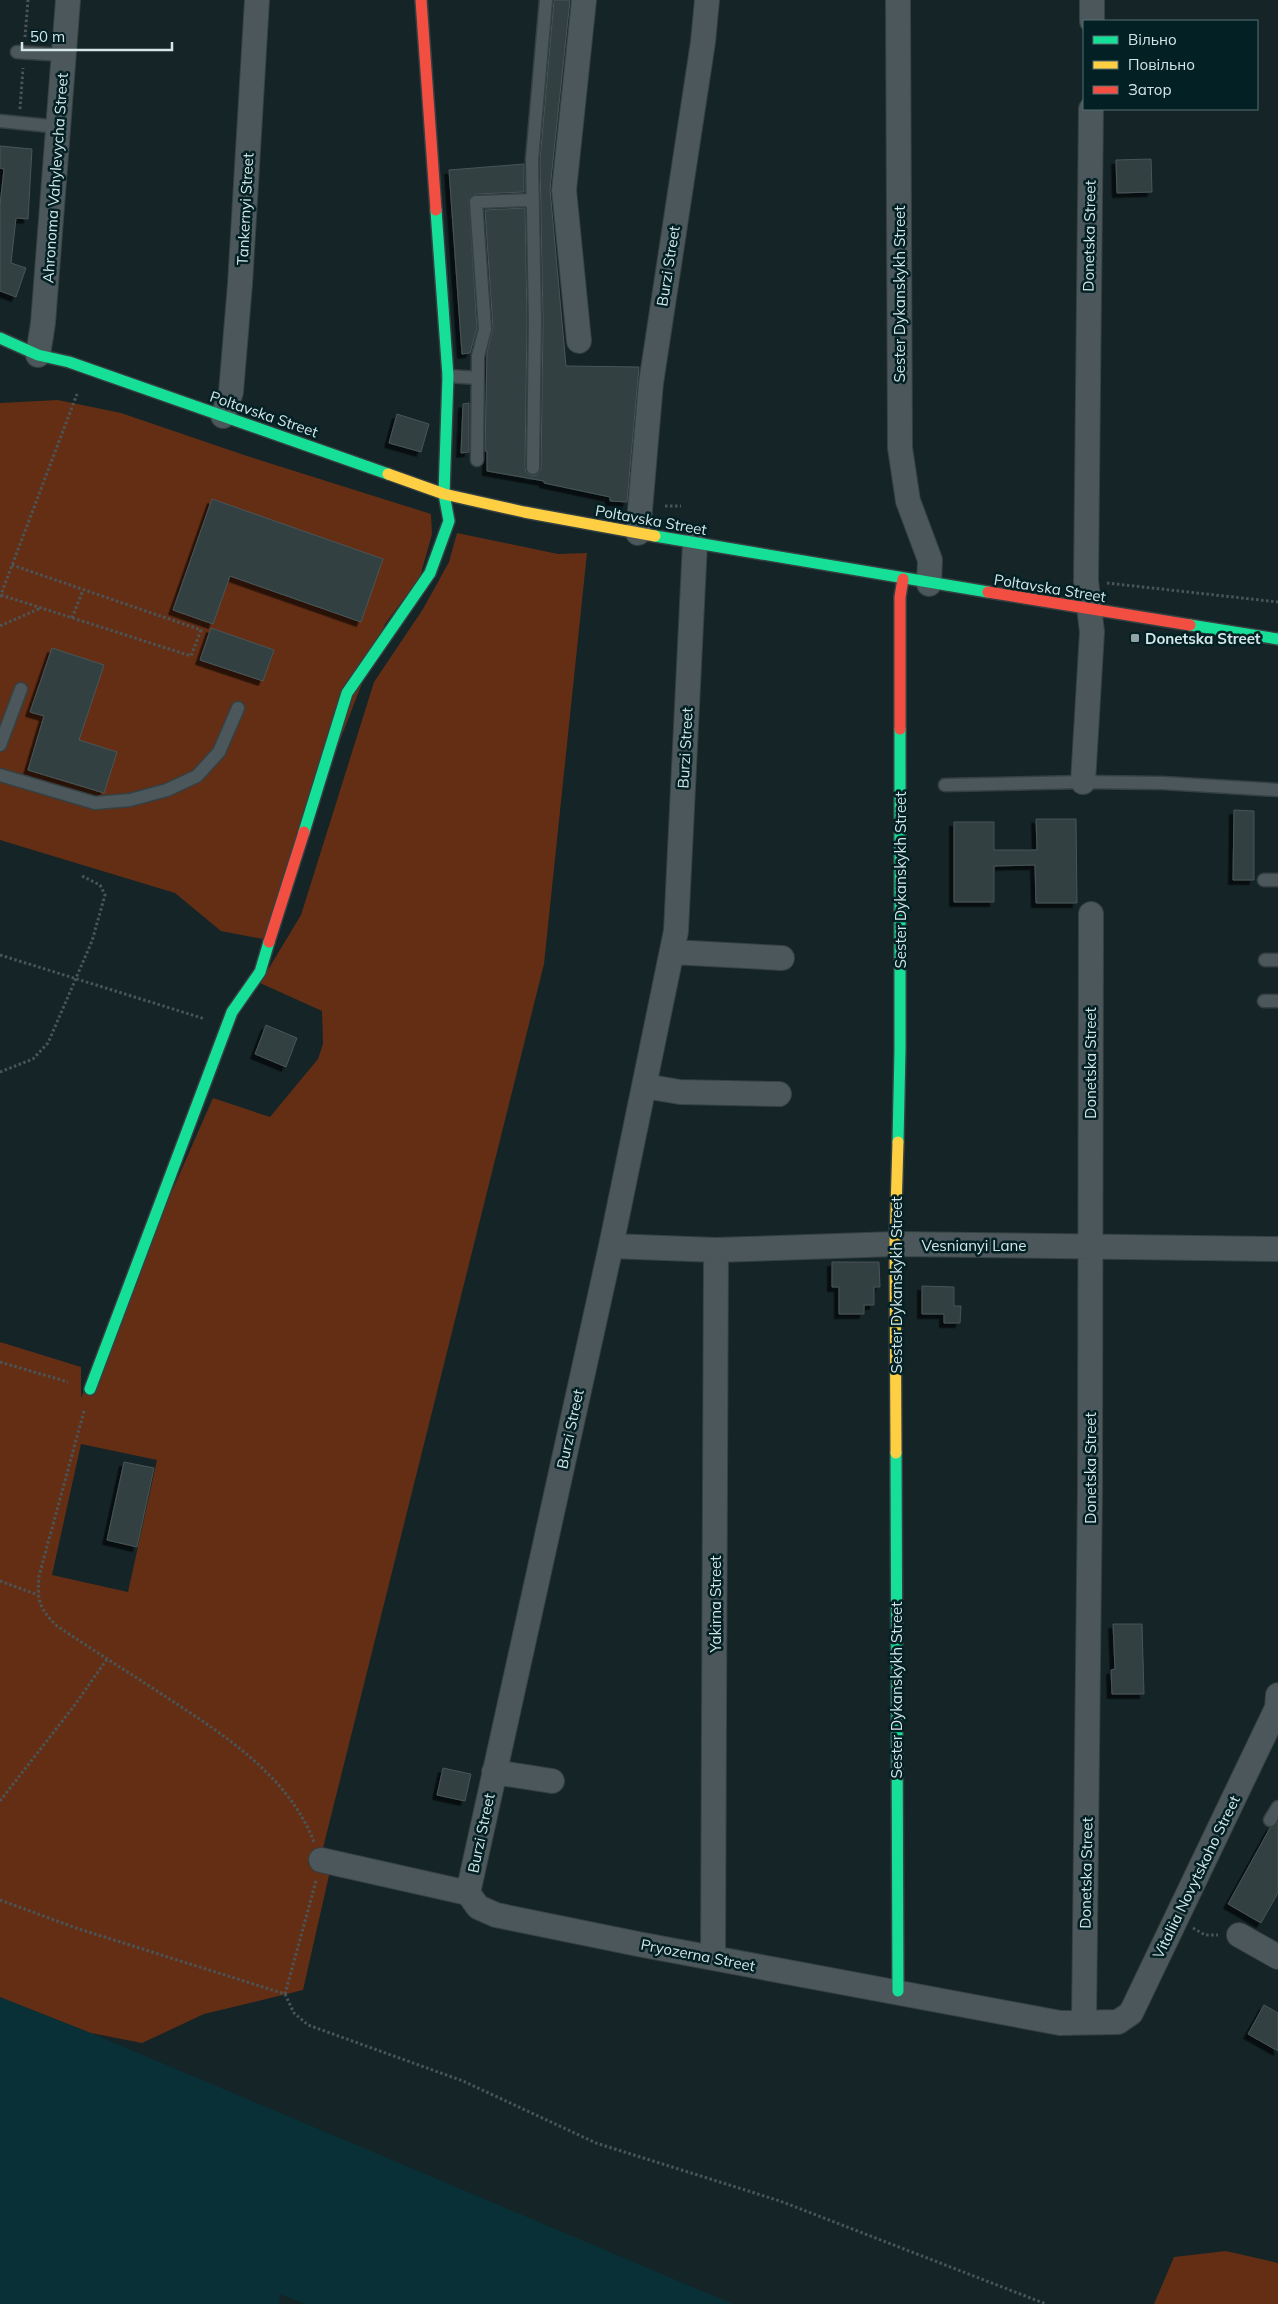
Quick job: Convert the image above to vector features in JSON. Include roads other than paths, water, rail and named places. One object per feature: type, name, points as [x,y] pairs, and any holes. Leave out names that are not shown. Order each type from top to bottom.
[{"type":"street","name":"Ahronoma Vahylevycha Street","points":[[38,355],[43,323],[68,0]]},
{"type":"street","name":"Tankernyi Street","points":[[223,416],[231,392],[236,333],[257,0]]},
{"type":"street","points":[[90,1389],[226,1025],[232,1012],[260,972],[347,693],[430,573],[449,521],[444,494],[448,376],[421,0]]},
{"type":"street","points":[[579,341],[564,190],[584,0]]},
{"type":"street","name":"Burzi Street","points":[[638,533],[651,383],[703,42],[707,0]]},
{"type":"street","name":"Sester Dykanskykh Street","points":[[898,0],[900,448],[908,501],[930,560],[929,584]]},
{"type":"street","points":[[1092,0],[1092,20]]},
{"type":"street","name":"Donetska Street","points":[[1083,782],[1092,632],[1086,581],[1091,110]]},
{"type":"street","name":"Poltavska Street","points":[[0,338],[38,355],[69,362],[444,494],[524,512],[929,584],[1278,639]]},
{"type":"street","name":"Poltavska Street","points":[[10,358],[38,355]]},
{"type":"street","name":"Burzi Street","points":[[468,1893],[611,1246],[676,931],[695,543]]},
{"type":"street","name":"Sester Dykanskykh Street","points":[[898,1991],[895,1244],[900,1049],[900,597],[903,579]]},
{"type":"street","name":"Donetska Street","points":[[1084,2021],[1090,1487],[1091,914]]},
{"type":"street","points":[[672,952],[782,958]]},
{"type":"street","points":[[644,1086],[680,1092],[779,1094]]},
{"type":"street","name":"Vesnianyi Lane","points":[[611,1246],[716,1250],[895,1244],[1090,1245],[1276,1254]]},
{"type":"street","name":"Yakirna Street","points":[[713,1958],[716,1250]]},
{"type":"street","name":"Vitaliia Novytskoho Street","points":[[1084,2021],[1118,2022],[1131,2013],[1277,1708],[1278,1695]]},
{"type":"street","name":"Burzi Street","points":[[494,1772],[552,1781]]},
{"type":"street","points":[[321,1860],[468,1893]]},
{"type":"street","name":"Pryozerna Street","points":[[468,1893],[478,1907],[496,1915],[1060,2023],[1084,2021]]},
{"type":"street","points":[[1239,1934],[1278,1957]]},
{"type":"lane","points":[[533,468],[535,321],[532,160],[546,0]]},
{"type":"lane","points":[[17,52],[64,55]]},
{"type":"lane","points":[[0,121],[59,127]]},
{"type":"lane","points":[[478,460],[478,356],[485,330],[476,202],[532,200]]},
{"type":"lane","points":[[448,376],[478,378]]},
{"type":"lane","points":[[0,745],[21,689]]},
{"type":"lane","points":[[0,775],[95,803],[130,800],[167,790],[197,776],[219,752],[238,708]]},
{"type":"lane","points":[[945,785],[1083,782],[1163,783],[1278,790]]},
{"type":"lane","points":[[1264,880],[1278,880]]},
{"type":"lane","points":[[1264,1000],[1278,1001]]},
{"type":"lane","points":[[1270,1820],[1278,1807]]},
{"type":"place","name":"Donetska Street","points":[[1135,638]]}]
